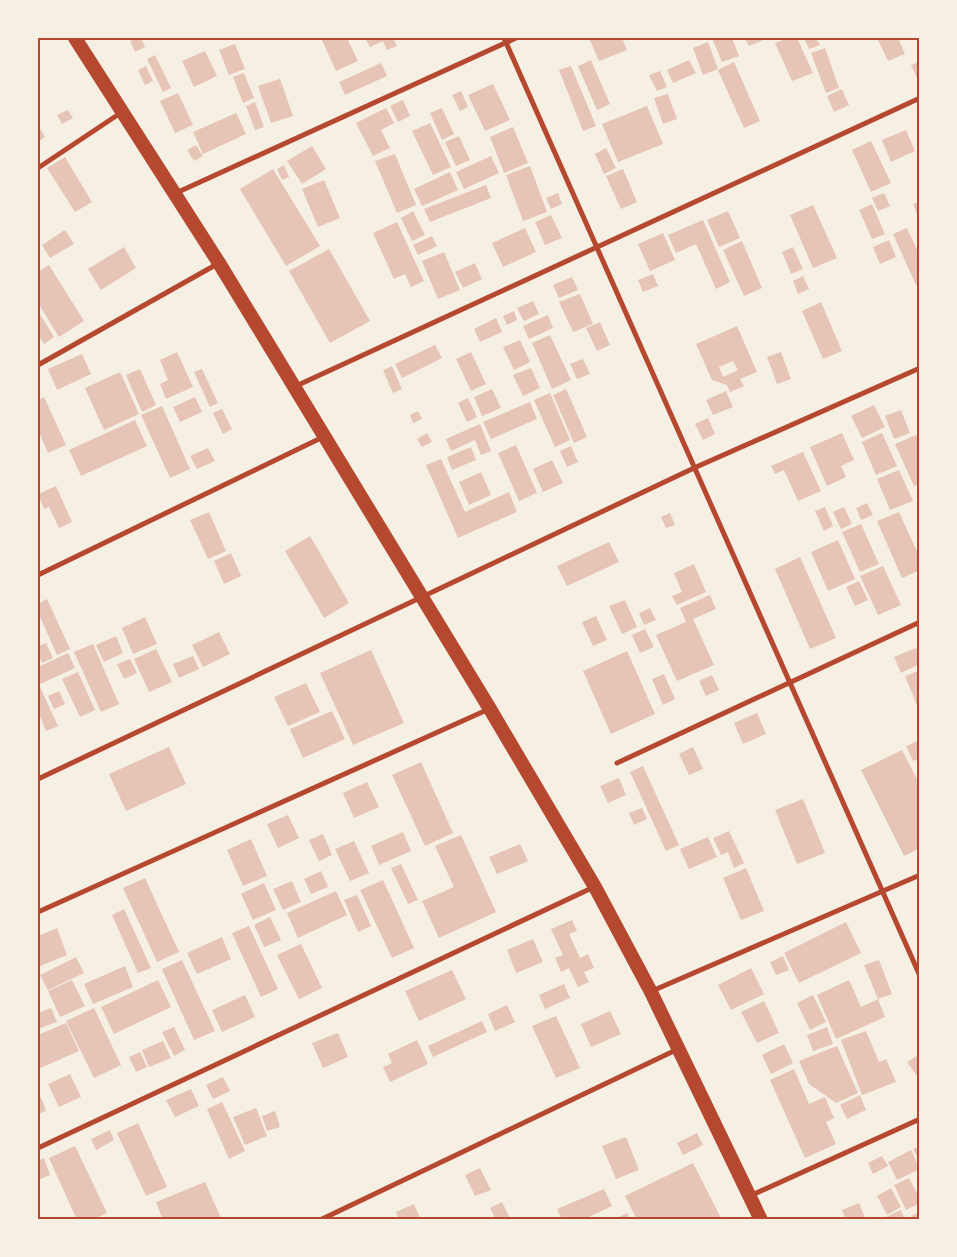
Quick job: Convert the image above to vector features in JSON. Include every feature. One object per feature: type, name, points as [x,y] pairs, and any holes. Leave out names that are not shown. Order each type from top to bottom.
[{"type":"highway","points":[[75,38],[176,193],[295,386],[595,887],[651,992],[761,1220]]},
{"type":"street","points":[[176,193],[505,40],[516,38]]},
{"type":"street","points":[[505,40],[920,976]]},
{"type":"street","points":[[295,386],[920,98]]},
{"type":"street","points":[[38,168],[123,111]]},
{"type":"street","points":[[38,365],[219,263]]},
{"type":"street","points":[[38,779],[694,468],[920,368]]},
{"type":"street","points":[[38,575],[325,436]]},
{"type":"street","points":[[617,763],[920,622]]},
{"type":"street","points":[[38,912],[490,709]]},
{"type":"street","points":[[651,992],[920,875]]},
{"type":"street","points":[[38,1148],[595,887]]},
{"type":"street","points":[[320,1220],[678,1049]]},
{"type":"street","points":[[750,1196],[920,1119]]},
{"type":"building","points":[[141,38],[145,47],[135,52],[130,41]]},
{"type":"building","points":[[321,38],[347,38],[358,61],[336,71]]},
{"type":"building","points":[[365,38],[393,38],[397,46],[387,50],[383,41],[370,47]]},
{"type":"building","points":[[589,38],[622,38],[627,50],[599,61]]},
{"type":"building","points":[[712,38],[732,38],[739,56],[722,62]]},
{"type":"building","points":[[744,38],[768,38],[749,46]]},
{"type":"building","points":[[787,38],[797,38],[813,73],[792,81],[775,43]]},
{"type":"building","points":[[804,38],[816,38],[820,45],[809,49]]},
{"type":"building","points":[[877,38],[898,38],[905,54],[888,61]]},
{"type":"building","points":[[708,42],[718,69],[703,75],[693,48]]},
{"type":"building","points":[[235,44],[245,69],[229,75],[219,50]]},
{"type":"building","points":[[825,48],[839,88],[826,93],[811,53]]},
{"type":"building","points":[[205,51],[217,76],[194,87],[182,61]]},
{"type":"building","points":[[155,55],[171,88],[163,92],[147,59]]},
{"type":"building","points":[[591,60],[610,104],[597,110],[578,66]]},
{"type":"building","points":[[689,60],[696,73],[673,83],[667,70]]},
{"type":"building","points":[[734,62],[760,121],[744,128],[718,70]]},
{"type":"building","points":[[920,62],[920,76],[917,78],[911,65]]},
{"type":"building","points":[[381,63],[387,76],[345,95],[339,82]]},
{"type":"building","points":[[146,66],[153,81],[145,85],[138,70]]},
{"type":"building","points":[[571,66],[596,126],[583,131],[559,70]]},
{"type":"building","points":[[660,71],[667,87],[657,91],[649,75]]},
{"type":"building","points":[[244,73],[254,98],[243,103],[233,77]]},
{"type":"building","points":[[280,79],[293,116],[271,123],[258,86]]},
{"type":"building","points":[[493,84],[510,120],[485,131],[468,95]]},
{"type":"building","points":[[842,89],[849,105],[834,112],[827,96]]},
{"type":"building","points":[[461,91],[468,107],[460,111],[452,95]]},
{"type":"building","points":[[178,93],[193,125],[175,133],[160,101]]},
{"type":"building","points":[[668,94],[677,119],[663,124],[654,98]]},
{"type":"building","points":[[403,100],[410,116],[398,122],[390,106]]},
{"type":"building","points":[[255,102],[264,127],[255,130],[246,106]]},
{"type":"building","points":[[647,106],[663,144],[618,162],[602,124]]},
{"type":"building","points":[[386,108],[394,123],[381,130],[390,148],[373,156],[356,123]]},
{"type":"building","points":[[442,108],[454,134],[442,140],[430,113]]},
{"type":"building","points":[[68,110],[73,118],[62,124],[57,115]]},
{"type":"building","points":[[236,113],[246,134],[203,154],[193,132]]},
{"type":"building","points":[[430,123],[451,167],[433,175],[412,131]]},
{"type":"building","points":[[38,125],[45,137],[38,142]]},
{"type":"building","points":[[513,127],[528,163],[504,173],[490,137]]},
{"type":"building","points":[[906,130],[915,151],[891,162],[882,140]]},
{"type":"building","points":[[459,136],[470,160],[456,166],[445,142]]},
{"type":"building","points":[[871,141],[891,183],[871,192],[852,150]]},
{"type":"building","points":[[196,145],[203,156],[194,161],[187,150]]},
{"type":"building","points":[[312,146],[326,169],[302,184],[287,161]]},
{"type":"building","points":[[606,148],[616,168],[604,174],[595,154]]},
{"type":"building","points":[[395,154],[416,205],[397,213],[375,161]]},
{"type":"building","points":[[491,156],[499,173],[464,189],[456,172]]},
{"type":"building","points":[[65,157],[92,202],[75,212],[47,168]]},
{"type":"building","points":[[284,165],[289,177],[282,180],[277,169]]},
{"type":"building","points":[[530,166],[547,212],[523,221],[506,175]]},
{"type":"building","points":[[273,169],[320,246],[286,266],[240,189]]},
{"type":"building","points":[[623,169],[637,202],[621,209],[606,176]]},
{"type":"building","points":[[450,172],[458,190],[422,206],[414,189]]},
{"type":"building","points":[[324,180],[340,218],[318,227],[302,189]]},
{"type":"building","points":[[486,185],[491,198],[430,222],[424,209]]},
{"type":"building","points":[[558,193],[562,204],[551,209],[546,198]]},
{"type":"building","points":[[884,193],[890,206],[878,211],[872,198]]},
{"type":"building","points":[[920,202],[920,219],[919,219],[913,204]]},
{"type":"building","points":[[872,204],[885,234],[872,239],[859,210]]},
{"type":"building","points":[[813,205],[837,258],[813,268],[790,215]]},
{"type":"building","points":[[413,211],[425,235],[412,241],[401,218]]},
{"type":"building","points":[[728,211],[740,238],[719,247],[707,220]]},
{"type":"building","points":[[551,215],[562,238],[545,245],[535,222]]},
{"type":"building","points":[[703,220],[730,282],[716,289],[696,244],[676,253],[668,235]]},
{"type":"building","points":[[397,222],[424,281],[411,287],[405,274],[394,279],[373,233]]},
{"type":"building","points":[[525,228],[536,252],[503,267],[492,243]]},
{"type":"building","points":[[907,228],[920,256],[920,283],[916,285],[893,234]]},
{"type":"building","points":[[65,230],[74,244],[50,258],[42,245]]},
{"type":"building","points":[[663,233],[675,260],[650,271],[638,244]]},
{"type":"building","points":[[432,236],[437,246],[418,255],[413,245]]},
{"type":"building","points":[[889,240],[896,257],[880,264],[873,247]]},
{"type":"building","points":[[742,241],[762,288],[744,296],[723,250]]},
{"type":"building","points":[[124,247],[136,268],[101,290],[88,269]]},
{"type":"building","points":[[793,247],[803,269],[791,274],[782,252]]},
{"type":"building","points":[[329,249],[370,321],[330,343],[289,271]]},
{"type":"building","points":[[444,252],[460,290],[438,299],[422,261]]},
{"type":"building","points":[[475,263],[482,279],[463,288],[455,272]]},
{"type":"building","points":[[49,265],[84,321],[59,337],[38,303],[38,272]]},
{"type":"building","points":[[653,274],[658,286],[643,292],[638,280]]},
{"type":"building","points":[[803,276],[809,289],[798,294],[793,281]]},
{"type":"building","points":[[572,277],[578,290],[559,298],[553,285]]},
{"type":"building","points":[[580,294],[593,324],[573,332],[559,302]]},
{"type":"building","points":[[533,301],[539,314],[524,321],[517,308]]},
{"type":"building","points":[[821,302],[842,351],[823,359],[802,311]]},
{"type":"building","points":[[38,311],[54,337],[44,344],[38,335]]},
{"type":"building","points":[[514,311],[517,320],[507,325],[503,316]]},
{"type":"building","points":[[548,315],[553,328],[529,339],[523,326]]},
{"type":"building","points":[[496,318],[502,332],[480,342],[474,329]]},
{"type":"building","points":[[600,322],[610,345],[597,351],[586,328]]},
{"type":"building","points":[[737,326],[757,372],[740,379],[744,386],[730,392],[727,385],[712,380],[696,344]],"holes":[[[733,361],[738,370],[723,377],[719,367]]]},
{"type":"building","points":[[550,335],[571,380],[552,389],[532,343]]},
{"type":"building","points":[[520,340],[530,362],[514,370],[503,347]]},
{"type":"building","points":[[435,345],[442,358],[402,378],[395,364]]},
{"type":"building","points":[[177,352],[193,387],[166,399],[160,384],[168,380],[160,360]]},
{"type":"building","points":[[471,352],[486,384],[471,391],[456,359]]},
{"type":"building","points":[[781,352],[791,379],[777,384],[767,357]]},
{"type":"building","points":[[82,354],[91,374],[57,390],[48,369]]},
{"type":"building","points":[[583,359],[590,374],[577,379],[570,364]]},
{"type":"building","points":[[392,366],[402,389],[393,393],[383,370]]},
{"type":"building","points":[[531,368],[540,388],[523,396],[513,375]]},
{"type":"building","points":[[140,369],[156,405],[142,412],[126,375]]},
{"type":"building","points":[[202,369],[218,403],[210,407],[194,372]]},
{"type":"building","points":[[120,372],[139,414],[104,430],[85,388]]},
{"type":"building","points":[[492,389],[501,408],[482,416],[474,397]]},
{"type":"building","points":[[566,389],[587,437],[574,443],[553,395]]},
{"type":"building","points":[[726,391],[733,407],[713,415],[706,400]]},
{"type":"building","points":[[550,393],[570,440],[555,447],[534,400]]},
{"type":"building","points":[[44,397],[66,445],[48,453],[38,430],[38,400]]},
{"type":"building","points":[[195,397],[202,412],[180,422],[173,407]]},
{"type":"building","points":[[468,398],[477,417],[467,422],[458,403]]},
{"type":"building","points":[[530,402],[537,419],[491,439],[483,422]]},
{"type":"building","points":[[874,405],[885,427],[862,438],[851,416]]},
{"type":"building","points":[[162,406],[190,469],[170,478],[141,415]]},
{"type":"building","points":[[222,409],[232,429],[223,434],[213,413]]},
{"type":"building","points":[[901,410],[910,433],[894,439],[885,416]]},
{"type":"building","points":[[418,411],[422,419],[413,423],[410,415]]},
{"type":"building","points":[[708,418],[715,434],[703,440],[695,424]]},
{"type":"building","points":[[135,420],[147,446],[81,476],[69,450]]},
{"type":"building","points":[[480,424],[491,451],[481,455],[475,440],[451,451],[446,439]]},
{"type":"building","points":[[427,433],[432,442],[422,447],[417,439]]},
{"type":"building","points":[[842,433],[854,460],[841,466],[846,477],[827,486],[810,447]]},
{"type":"building","points":[[882,433],[897,466],[876,475],[862,442]]},
{"type":"building","points":[[916,435],[920,442],[920,484],[914,486],[895,444]]},
{"type":"building","points":[[516,445],[537,493],[519,501],[498,453]]},
{"type":"building","points":[[571,446],[578,462],[567,467],[560,451]]},
{"type":"building","points":[[471,447],[476,460],[452,470],[447,457]]},
{"type":"building","points":[[208,448],[215,461],[197,469],[190,456]]},
{"type":"building","points":[[803,452],[821,491],[798,501],[784,470],[775,474],[771,466]]},
{"type":"building","points":[[441,459],[465,512],[509,492],[517,512],[458,538],[426,465]]},
{"type":"building","points":[[552,460],[563,483],[543,492],[533,469]]},
{"type":"building","points":[[899,470],[913,501],[890,510],[877,479]]},
{"type":"building","points":[[481,472],[491,495],[469,505],[459,482]]},
{"type":"building","points":[[56,486],[72,522],[59,528],[49,507],[44,509],[38,494]]},
{"type":"building","points":[[867,503],[873,515],[861,520],[856,508]]},
{"type":"building","points":[[825,507],[833,526],[824,531],[815,511]]},
{"type":"building","points":[[844,507],[852,524],[841,529],[833,512]]},
{"type":"building","points":[[209,512],[226,551],[208,559],[190,520]]},
{"type":"building","points":[[899,512],[920,558],[920,570],[902,578],[877,521]]},
{"type":"building","points":[[670,513],[675,525],[666,528],[661,517]]},
{"type":"building","points":[[861,524],[879,564],[860,572],[842,532]]},
{"type":"building","points":[[310,536],[349,603],[324,618],[285,551]]},
{"type":"building","points":[[838,540],[855,579],[828,591],[811,552]]},
{"type":"building","points":[[609,542],[619,562],[567,586],[557,566]]},
{"type":"building","points":[[231,553],[241,576],[224,584],[214,561]]},
{"type":"building","points":[[800,557],[836,638],[810,649],[775,569]]},
{"type":"building","points":[[694,564],[706,592],[677,605],[672,596],[682,592],[674,573]]},
{"type":"building","points":[[883,566],[901,605],[878,615],[860,576]]},
{"type":"building","points":[[859,581],[868,600],[855,606],[846,587]]},
{"type":"building","points":[[710,595],[716,609],[693,619],[714,665],[677,681],[656,635],[686,622],[680,608]]},
{"type":"building","points":[[47,599],[70,649],[57,655],[38,612],[38,604]]},
{"type":"building","points":[[625,600],[637,627],[622,634],[609,606]]},
{"type":"building","points":[[650,608],[656,620],[644,625],[639,613]]},
{"type":"building","points":[[596,616],[607,640],[593,646],[582,622]]},
{"type":"building","points":[[145,617],[157,644],[133,654],[122,628]]},
{"type":"building","points":[[645,629],[654,647],[640,653],[632,635]]},
{"type":"building","points":[[219,632],[230,654],[203,667],[192,645]]},
{"type":"building","points":[[116,636],[123,653],[104,662],[96,645]]},
{"type":"building","points":[[46,643],[53,658],[42,663],[38,654],[38,646]]},
{"type":"building","points":[[93,644],[119,704],[101,712],[74,652]]},
{"type":"building","points":[[916,648],[920,655],[920,664],[901,673],[894,657]]},
{"type":"building","points":[[156,649],[172,682],[149,692],[134,659]]},
{"type":"building","points":[[371,650],[404,723],[353,745],[320,673]]},
{"type":"building","points":[[627,651],[655,714],[611,734],[583,671]]},
{"type":"building","points":[[68,653],[75,668],[38,685],[38,667]]},
{"type":"building","points":[[193,656],[199,669],[179,678],[173,664]]},
{"type":"building","points":[[130,659],[137,673],[124,679],[117,664]]},
{"type":"building","points":[[918,671],[920,707],[918,708],[905,676]]},
{"type":"building","points":[[78,672],[95,710],[80,717],[62,679]]},
{"type":"building","points":[[664,674],[675,699],[663,705],[652,679]]},
{"type":"building","points":[[712,675],[719,690],[706,696],[699,681]]},
{"type":"building","points":[[306,683],[320,712],[288,726],[274,697]]},
{"type":"building","points":[[40,687],[58,726],[46,731],[38,711],[38,688]]},
{"type":"building","points":[[59,691],[65,704],[54,709],[48,696]]},
{"type":"building","points":[[332,711],[345,739],[303,758],[290,729]]},
{"type":"building","points":[[757,713],[766,734],[743,744],[734,723]]},
{"type":"building","points":[[920,740],[920,758],[913,761],[906,746]]},
{"type":"building","points":[[169,747],[186,784],[126,811],[109,774]]},
{"type":"building","points":[[693,747],[703,769],[689,775],[679,754]]},
{"type":"building","points":[[902,750],[920,785],[920,848],[904,856],[861,770]]},
{"type":"building","points":[[421,762],[453,833],[425,846],[392,775]]},
{"type":"building","points":[[643,766],[679,845],[666,851],[630,772]]},
{"type":"building","points":[[619,778],[626,795],[608,803],[600,786]]},
{"type":"building","points":[[367,782],[379,807],[354,818],[343,793]]},
{"type":"building","points":[[803,799],[825,853],[797,864],[775,810]]},
{"type":"building","points":[[642,808],[647,819],[634,825],[629,813]]},
{"type":"building","points":[[288,815],[299,838],[278,848],[267,824]]},
{"type":"building","points":[[729,831],[744,863],[734,868],[728,852],[721,855],[713,838]]},
{"type":"building","points":[[403,832],[411,851],[379,865],[371,846]]},
{"type":"building","points":[[323,834],[332,855],[319,861],[309,840]]},
{"type":"building","points":[[461,835],[496,912],[439,938],[422,901],[454,887],[435,846]]},
{"type":"building","points":[[708,837],[717,857],[689,869],[680,849]]},
{"type":"building","points":[[251,839],[267,876],[243,886],[227,850]]},
{"type":"building","points":[[354,841],[369,873],[350,881],[335,849]]},
{"type":"building","points":[[520,844],[528,861],[497,874],[489,857]]},
{"type":"building","points":[[401,864],[418,900],[408,904],[391,868]]},
{"type":"building","points":[[746,868],[764,911],[741,920],[723,878]]},
{"type":"building","points":[[321,871],[328,887],[311,894],[304,879]]},
{"type":"building","points":[[145,878],[179,952],[157,962],[123,888]]},
{"type":"building","points":[[383,880],[414,948],[392,958],[360,890]]},
{"type":"building","points":[[292,881],[301,902],[283,910],[273,889]]},
{"type":"building","points":[[264,883],[276,910],[253,920],[241,894]]},
{"type":"building","points":[[336,891],[347,915],[298,938],[287,913]]},
{"type":"building","points":[[357,895],[371,926],[358,932],[344,900]]},
{"type":"building","points":[[124,909],[151,968],[138,973],[112,915]]},
{"type":"building","points":[[270,917],[281,940],[264,947],[254,925]]},
{"type":"building","points":[[572,920],[577,931],[569,934],[580,958],[588,954],[594,968],[584,972],[589,982],[578,987],[569,968],[561,972],[555,958],[563,955],[551,929]]},
{"type":"building","points":[[846,922],[861,953],[799,983],[784,953]]},
{"type":"building","points":[[249,926],[278,989],[261,997],[232,933]]},
{"type":"building","points":[[57,928],[67,955],[38,967],[38,936]]},
{"type":"building","points":[[222,937],[231,959],[197,974],[187,953]]},
{"type":"building","points":[[533,939],[543,962],[516,973],[507,950]]},
{"type":"building","points":[[301,944],[322,988],[299,999],[277,955]]},
{"type":"building","points":[[783,956],[789,970],[776,975],[770,962]]},
{"type":"building","points":[[76,957],[84,973],[48,990],[40,975]]},
{"type":"building","points":[[182,960],[215,1031],[194,1040],[162,969]]},
{"type":"building","points":[[879,960],[892,994],[878,999],[864,965]]},
{"type":"building","points":[[125,966],[133,987],[93,1004],[84,984]]},
{"type":"building","points":[[751,968],[764,994],[731,1010],[718,985]]},
{"type":"building","points":[[452,970],[466,999],[419,1021],[405,991]]},
{"type":"building","points":[[72,980],[85,1006],[60,1017],[48,991]]},
{"type":"building","points":[[158,980],[171,1007],[114,1034],[101,1007]]},
{"type":"building","points":[[849,980],[861,1007],[878,999],[885,1017],[836,1039],[817,995]]},
{"type":"building","points":[[564,984],[570,998],[545,1009],[539,995]]},
{"type":"building","points":[[245,995],[255,1017],[222,1032],[212,1010]]},
{"type":"building","points":[[813,995],[826,1022],[810,1030],[797,1003]]},
{"type":"building","points":[[764,1001],[779,1033],[757,1043],[741,1012]]},
{"type":"building","points":[[507,1005],[515,1022],[495,1031],[488,1014]]},
{"type":"building","points":[[51,1008],[57,1022],[38,1029],[38,1013]]},
{"type":"building","points":[[94,1008],[121,1065],[94,1078],[66,1021]]},
{"type":"building","points":[[610,1011],[621,1034],[591,1047],[581,1024]]},
{"type":"building","points":[[556,1016],[580,1068],[556,1078],[532,1026]]},
{"type":"building","points":[[482,1021],[487,1032],[433,1057],[428,1046]]},
{"type":"building","points":[[66,1023],[79,1051],[38,1069],[38,1035]]},
{"type":"building","points":[[174,1027],[185,1050],[174,1056],[162,1032]]},
{"type":"building","points":[[827,1027],[833,1044],[813,1051],[807,1035]]},
{"type":"building","points":[[866,1031],[879,1062],[886,1059],[896,1082],[862,1095],[841,1040]]},
{"type":"building","points":[[338,1033],[348,1057],[323,1068],[312,1043]]},
{"type":"building","points":[[417,1040],[428,1064],[390,1082],[383,1067],[392,1063],[388,1054]]},
{"type":"building","points":[[163,1041],[171,1058],[149,1067],[142,1050]]},
{"type":"building","points":[[784,1044],[793,1063],[771,1074],[762,1055]]},
{"type":"building","points":[[837,1046],[858,1093],[836,1103],[809,1084],[799,1061]]},
{"type":"building","points":[[140,1052],[147,1067],[136,1072],[129,1057]]},
{"type":"building","points":[[920,1054],[920,1074],[917,1076],[907,1062]]},
{"type":"building","points":[[794,1069],[809,1104],[825,1097],[834,1118],[826,1122],[836,1144],[805,1158],[770,1080]]},
{"type":"building","points":[[70,1074],[81,1097],[59,1107],[48,1084]]},
{"type":"building","points":[[223,1077],[230,1091],[213,1099],[206,1085]]},
{"type":"building","points":[[191,1089],[199,1106],[175,1117],[166,1100]]},
{"type":"building","points":[[860,1095],[866,1110],[847,1119],[840,1105]]},
{"type":"building","points":[[41,1097],[46,1111],[38,1114],[38,1098]]},
{"type":"building","points":[[222,1102],[245,1151],[229,1159],[207,1109]]},
{"type":"building","points":[[256,1108],[267,1136],[245,1145],[233,1117]]},
{"type":"building","points":[[275,1111],[280,1127],[267,1131],[262,1116]]},
{"type":"building","points":[[138,1123],[167,1187],[146,1196],[117,1133]]},
{"type":"building","points":[[110,1130],[114,1140],[96,1150],[91,1139]]},
{"type":"building","points":[[697,1133],[703,1145],[683,1155],[677,1143]]},
{"type":"building","points":[[626,1137],[639,1170],[616,1179],[602,1146]]},
{"type":"building","points":[[75,1146],[107,1213],[92,1220],[77,1220],[49,1158]]},
{"type":"building","points":[[920,1146],[920,1158],[918,1158],[913,1149]]},
{"type":"building","points":[[911,1150],[920,1169],[897,1180],[888,1162]]},
{"type":"building","points":[[882,1156],[888,1166],[873,1174],[868,1163]]},
{"type":"building","points":[[44,1158],[50,1175],[38,1180],[38,1161]]},
{"type":"building","points":[[693,1163],[722,1220],[637,1220],[625,1196]]},
{"type":"building","points":[[480,1168],[491,1190],[475,1196],[465,1175]]},
{"type":"building","points":[[909,1178],[920,1199],[920,1203],[906,1210],[894,1185]]},
{"type":"building","points":[[205,1182],[222,1220],[163,1220],[156,1202]]},
{"type":"building","points":[[891,1188],[901,1207],[887,1215],[877,1196]]},
{"type":"building","points":[[604,1189],[612,1206],[583,1220],[562,1220],[557,1209]]},
{"type":"building","points":[[502,1202],[511,1220],[496,1220],[490,1208]]},
{"type":"building","points":[[859,1203],[866,1220],[846,1220],[842,1210]]},
{"type":"building","points":[[414,1204],[421,1220],[399,1220],[396,1212]]},
{"type":"building","points":[[901,1210],[905,1220],[888,1220],[886,1217]]},
{"type":"building","points":[[920,1212],[920,1220],[913,1220],[911,1216]]},
{"type":"building","points":[[627,1213],[630,1220],[613,1220]]}]
